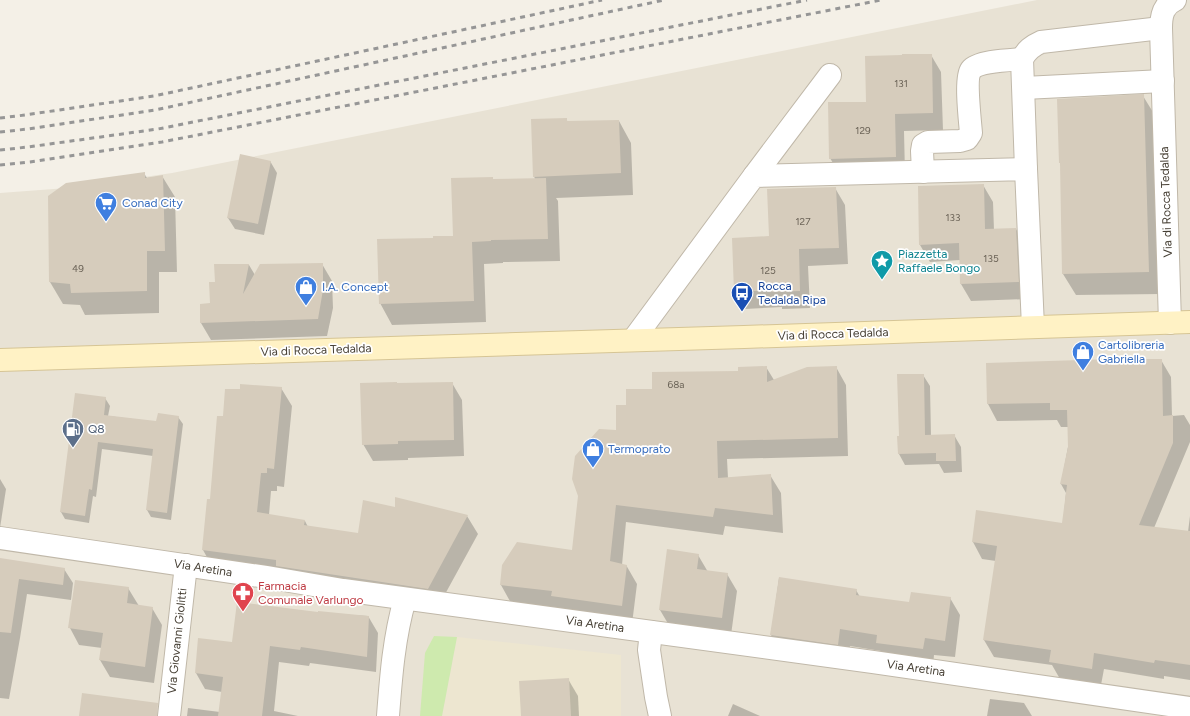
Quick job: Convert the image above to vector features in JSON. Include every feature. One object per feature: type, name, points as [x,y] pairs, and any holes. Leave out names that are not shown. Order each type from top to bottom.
[{"type":"street","name":"Via di Rocca Tedalda","points":[[0,360],[1180,322],[1163,81],[1161,28],[1161,16],[1166,6],[1175,0]]},
{"type":"street","points":[[1033,327],[1022,59],[1028,50],[1041,42],[1161,28]]},
{"type":"street","points":[[922,172],[923,145],[928,142],[960,141],[967,139],[971,133],[968,86],[971,70],[974,67],[991,62],[1022,59]]},
{"type":"street","points":[[633,340],[830,75]]},
{"type":"street","points":[[1024,88],[1163,81]]},
{"type":"street","points":[[754,176],[1026,170]]},
{"type":"street","name":"Via Aretina","points":[[0,538],[343,590],[881,663],[1190,708]]},
{"type":"street","name":"Via Giovanni Giolitti","points":[[169,716],[186,565]]},
{"type":"street","points":[[388,716],[393,652],[405,598]]},
{"type":"street","points":[[651,632],[649,650],[660,716]]},
{"type":"shaded area","points":[[1037,0],[1190,0],[1190,716],[0,716],[0,193],[67,188],[172,173]]},
{"type":"shaded area","points":[[457,637],[621,655],[621,716],[442,716]]},
{"type":"green space","points":[[434,636],[457,637],[442,716],[420,716],[425,653]]},
{"type":"building","points":[[932,54],[933,113],[895,114],[896,157],[829,159],[828,102],[866,102],[865,56]]},
{"type":"building","points":[[1144,94],[1149,272],[1062,274],[1057,99]]},
{"type":"building","points":[[567,118],[567,121],[619,120],[621,173],[533,177],[531,119]]},
{"type":"building","points":[[240,154],[271,161],[258,224],[227,218]]},
{"type":"building","name":"Conad City","points":[[145,172],[145,178],[163,175],[165,251],[147,251],[147,291],[71,293],[70,284],[49,282],[48,196],[66,183]]},
{"type":"building","points":[[493,177],[493,179],[546,178],[548,239],[491,240],[472,242],[474,301],[379,304],[377,239],[433,238],[433,236],[453,236],[451,178]]},
{"type":"building","points":[[984,184],[985,229],[1016,228],[1019,282],[960,284],[959,243],[919,245],[918,186]]},
{"type":"building","points":[[836,187],[839,248],[799,249],[800,291],[772,292],[771,290],[734,292],[732,238],[769,236],[767,189]]},
{"type":"building","points":[[323,263],[323,290],[318,319],[200,323],[200,304],[210,303],[209,282],[215,282],[214,264],[249,264],[243,294],[260,264]]},
{"type":"building","points":[[1162,359],[1163,416],[1173,415],[1173,443],[1139,525],[1190,531],[1190,665],[1155,660],[1154,663],[1094,653],[1092,669],[1049,662],[1051,650],[983,640],[997,546],[972,542],[976,510],[1062,523],[1067,485],[1060,484],[1068,447],[1067,410],[1050,410],[1050,403],[987,404],[986,363]]},
{"type":"building","points":[[767,366],[767,382],[807,367],[837,366],[838,438],[717,441],[718,478],[771,474],[773,515],[715,508],[713,517],[616,505],[610,561],[627,565],[622,606],[551,596],[552,591],[500,585],[502,565],[517,542],[572,550],[578,496],[572,479],[575,456],[599,429],[616,430],[616,405],[626,405],[626,389],[652,389],[652,372],[738,371],[738,367]]},
{"type":"building","points":[[897,374],[924,374],[925,435],[955,434],[956,461],[936,461],[936,453],[898,454],[897,436],[899,436]]},
{"type":"building","points":[[453,382],[454,440],[398,441],[398,444],[362,445],[360,383]]},
{"type":"building","points":[[240,384],[282,387],[274,469],[267,468],[267,473],[261,473],[257,512],[305,520],[304,525],[358,533],[363,500],[395,507],[395,497],[468,515],[428,589],[276,566],[276,560],[202,550],[207,499],[210,499],[217,416],[223,416],[225,389],[240,389]]},
{"type":"building","points":[[75,393],[106,397],[104,415],[156,421],[158,413],[179,416],[167,513],[146,510],[153,449],[98,442],[92,490],[89,489],[85,516],[60,512]]},
{"type":"building","points":[[667,549],[699,554],[697,569],[728,573],[722,618],[659,610]]},
{"type":"building","points":[[0,558],[65,568],[63,585],[19,579],[11,633],[0,632]]},
{"type":"building","points":[[779,577],[857,589],[856,595],[909,602],[911,592],[951,597],[945,641],[925,638],[923,649],[876,643],[877,635],[840,629],[838,645],[770,635]]},
{"type":"building","points":[[75,580],[129,587],[127,603],[153,607],[145,667],[99,660],[103,633],[68,628]]},
{"type":"building","points":[[237,602],[318,612],[369,616],[367,657],[301,647],[300,650],[270,646],[262,716],[218,716],[223,677],[195,673],[198,638],[232,642]]},
{"type":"building","points":[[569,678],[571,716],[521,716],[519,681]]},
{"type":"building","points":[[82,693],[158,703],[157,716],[79,716]]},
{"type":"railway","points":[[0,118],[154,96],[602,0]]},
{"type":"railway","points":[[0,132],[155,110],[664,0]]},
{"type":"railway","points":[[0,150],[158,129],[807,0]]},
{"type":"railway","points":[[0,165],[30,162],[162,142],[881,0]]},
{"type":"place","name":"Conad City","points":[[106,222]]},
{"type":"place","name":"Piazzetta Raffaele Bongo","points":[[882,280]]},
{"type":"place","name":"I.A. Concept","points":[[306,306]]},
{"type":"place","name":"Rocca Tedalda Ripa","points":[[742,312]]},
{"type":"place","name":"Cartolibreria Gabriella","points":[[1083,372]]},
{"type":"place","name":"Q8","points":[[73,448]]},
{"type":"place","name":"Termoprato","points":[[593,468]]},
{"type":"place","name":"Farmacia Comunale Varlungo","points":[[243,612]]}]
